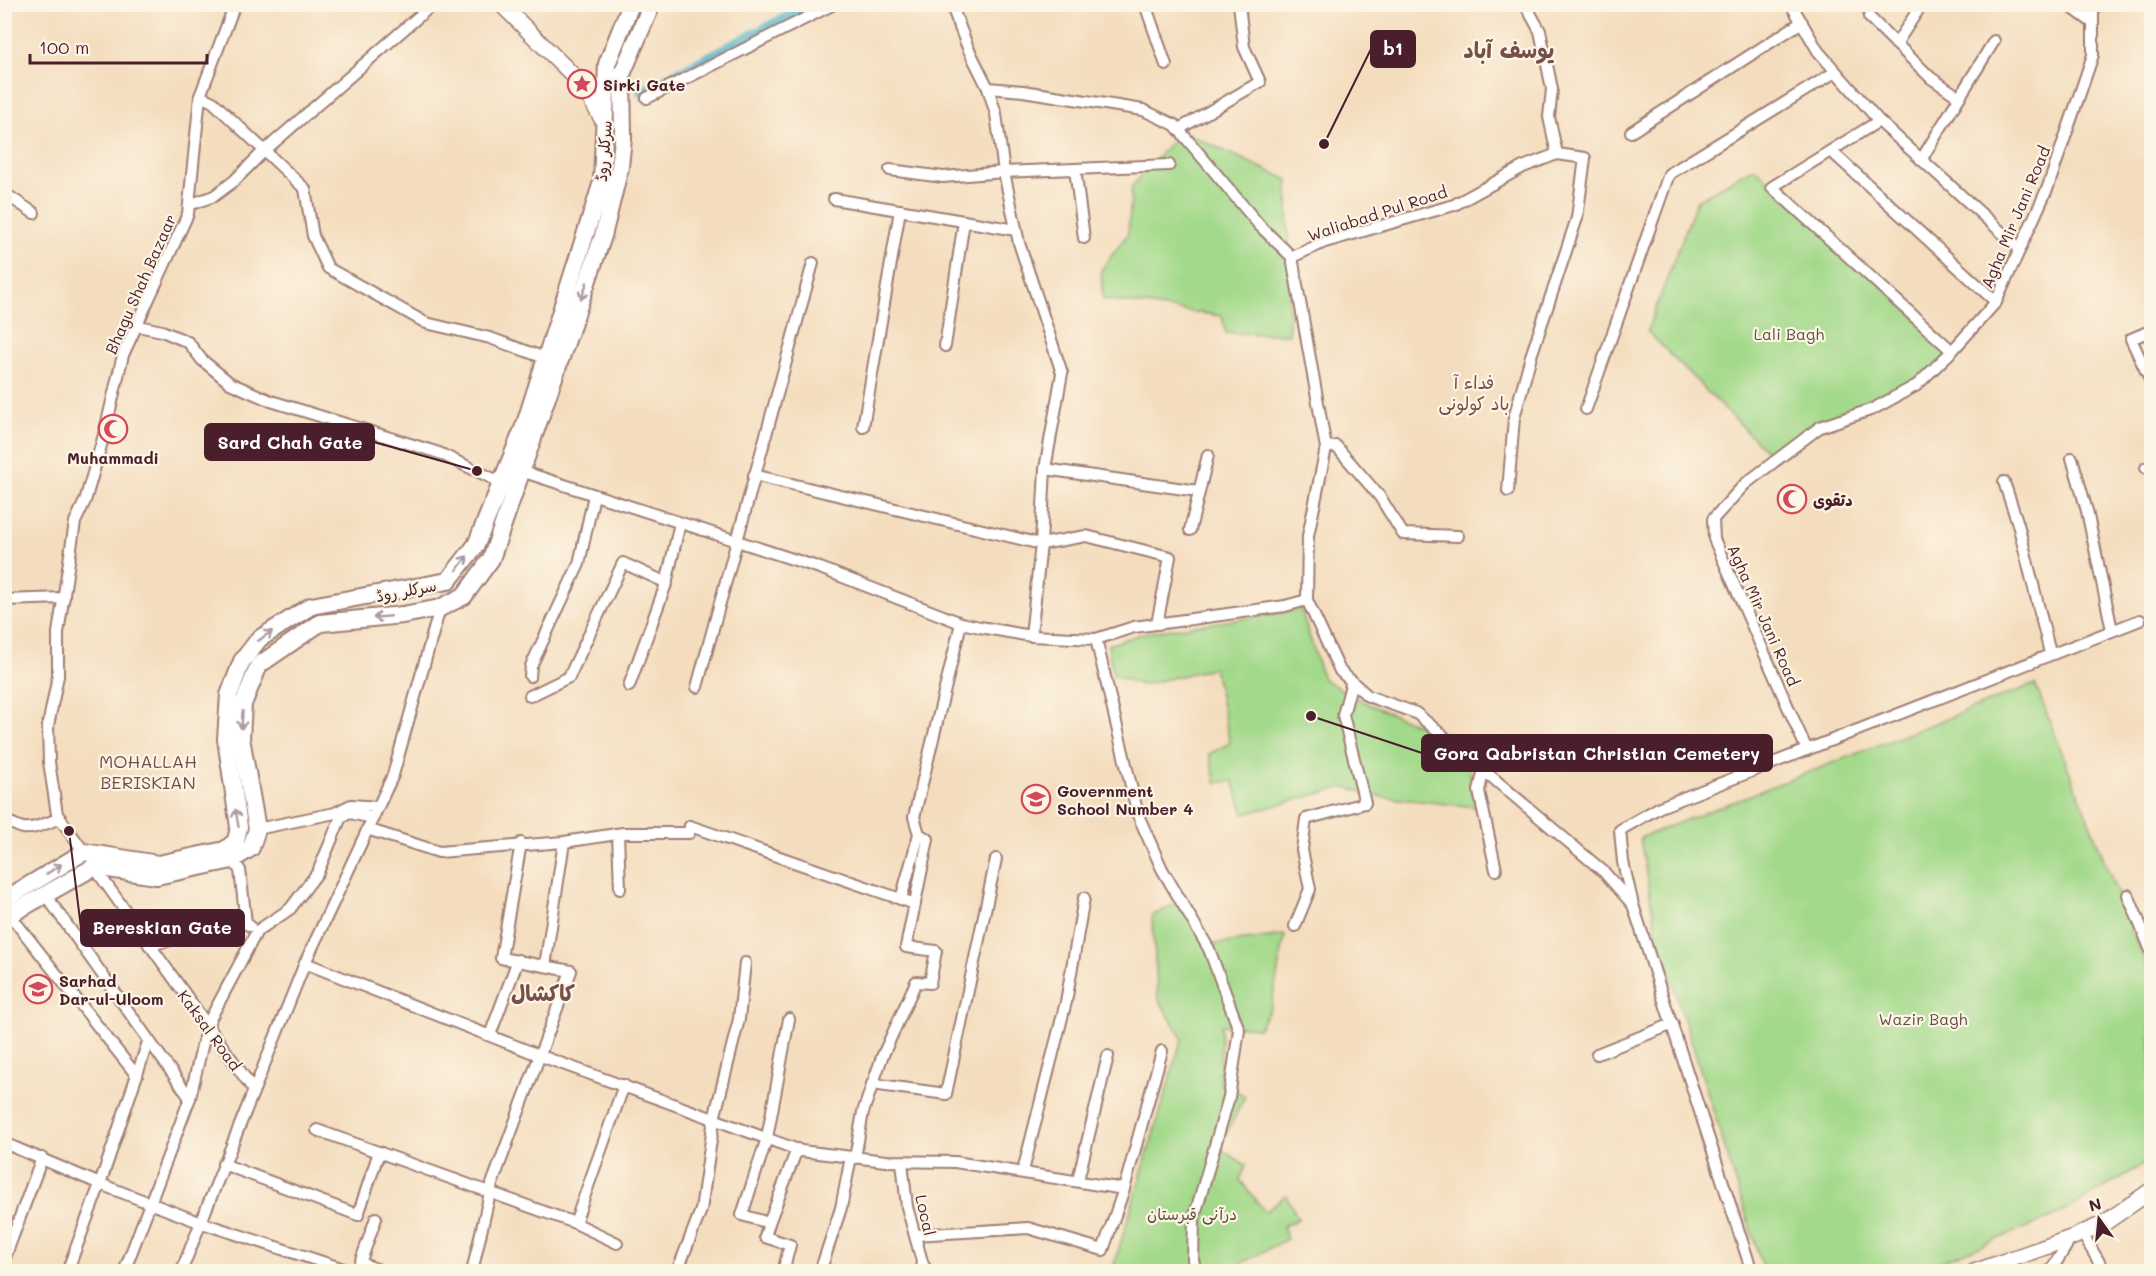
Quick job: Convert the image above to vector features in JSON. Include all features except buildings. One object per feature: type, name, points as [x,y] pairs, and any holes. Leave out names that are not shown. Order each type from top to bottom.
[{"type":"main road","name":"سرکلر روڈ","points":[[228,855],[236,841],[239,826],[230,780],[226,739],[230,695],[242,661],[259,639],[311,606],[448,581],[476,545],[525,424],[602,182],[606,126],[614,74],[607,64],[631,4]]},
{"type":"main road","points":[[6,911],[45,894],[94,867],[157,876],[251,848],[257,829],[240,738],[243,704],[259,665],[320,623],[403,615],[440,608],[464,596],[491,559],[603,236],[620,167],[623,123],[614,74],[652,4]]},
{"type":"main road","points":[[606,126],[623,123]]},
{"type":"main road","points":[[586,229],[603,236]]},
{"type":"main road","points":[[311,606],[320,623]]},
{"type":"main road","points":[[6,911],[84,852],[158,864],[228,855]]},
{"type":"main road","name":"Kaksal Road","points":[[84,852],[94,867]]},
{"type":"street","name":"Bhagu Shah Bazaar","points":[[84,852],[60,818],[50,771],[48,726],[58,676],[57,633],[75,522],[85,501],[104,435],[123,355],[188,214],[200,96],[235,4]]},
{"type":"street","points":[[189,205],[214,196],[433,4]]},
{"type":"street","points":[[501,4],[582,84],[606,126]]},
{"type":"street","points":[[647,98],[834,4]]},
{"type":"street","points":[[951,4],[968,48],[988,88],[996,114],[1004,172],[1016,230],[1045,328],[1062,373],[1046,469],[1031,636]]},
{"type":"street","points":[[1145,4],[1166,65]]},
{"type":"street","points":[[1179,129],[1260,81],[1244,47],[1239,4]]},
{"type":"street","points":[[1508,491],[1514,418],[1531,356],[1577,218],[1585,158],[1557,154],[1549,117],[1552,89],[1540,31],[1525,4]]},
{"type":"street","points":[[1791,4],[1818,51],[1834,72],[1921,160],[2020,249]]},
{"type":"street","points":[[1896,44],[1922,4]]},
{"type":"street","points":[[2067,4],[2093,23]]},
{"type":"street","name":"Agha Mir Jani Road","points":[[1807,750],[1714,539],[1713,519],[1746,484],[1820,427],[1872,409],[1917,385],[1952,351],[1996,302],[2048,187],[2093,55],[2092,4]]},
{"type":"street","points":[[1869,17],[1931,78],[1959,98]]},
{"type":"street","points":[[1631,132],[1802,22]]},
{"type":"street","points":[[1921,160],[1994,41]]},
{"type":"street","points":[[1586,409],[1669,174],[1834,72]]},
{"type":"street","points":[[988,88],[1023,91],[1143,110],[1175,125],[1260,226],[1292,257],[1326,448],[1308,536],[1307,600],[1340,671],[1368,696],[1416,713],[1484,768],[1604,872],[1633,905]]},
{"type":"street","points":[[200,96],[213,102],[304,189],[313,236],[328,268],[426,323],[490,338],[545,358]]},
{"type":"street","points":[[1879,120],[1772,187],[1952,351]]},
{"type":"street","points":[[1831,151],[1996,302]]},
{"type":"street","name":"Waliabad Pul Road","points":[[1292,257],[1325,242],[1454,205],[1523,167],[1557,154]]},
{"type":"street","points":[[890,170],[944,177],[1075,168],[1169,165]]},
{"type":"street","points":[[1075,168],[1084,238]]},
{"type":"street","points":[[4,193],[34,213]]},
{"type":"street","points":[[834,199],[1016,230]]},
{"type":"street","points":[[863,428],[900,210]]},
{"type":"street","points":[[945,346],[964,221]]},
{"type":"street","points":[[697,687],[813,263]]},
{"type":"street","points":[[138,326],[162,331],[188,342],[202,360],[230,383],[271,401],[439,453],[500,482]]},
{"type":"street","points":[[2151,330],[2131,339],[2151,384]]},
{"type":"street","points":[[1326,448],[1336,446],[1380,497],[1403,534],[1458,536]]},
{"type":"street","points":[[1190,530],[1208,455]]},
{"type":"street","points":[[2072,458],[2087,511],[2112,630]]},
{"type":"street","points":[[1046,469],[1198,491]]},
{"type":"street","points":[[521,471],[820,568],[961,623],[1031,636],[1096,639],[1134,627],[1285,606],[1307,600]]},
{"type":"street","points":[[754,475],[1041,544],[1086,536],[1170,557],[1157,624]]},
{"type":"street","points":[[2004,482],[2018,524],[2050,653]]},
{"type":"street","points":[[530,676],[531,666],[579,564],[594,495]]},
{"type":"street","points":[[629,686],[667,583],[680,523]]},
{"type":"street","points":[[530,696],[569,677],[623,563],[667,583]]},
{"type":"street","points":[[4,600],[64,598]]},
{"type":"street","points":[[181,1272],[199,1222],[305,963],[393,775],[440,608]]},
{"type":"street","points":[[1752,1272],[1633,905],[1623,862],[1620,830],[1660,807],[2050,653],[2140,620]]},
{"type":"street","points":[[901,899],[919,834],[914,818],[961,623]]},
{"type":"street","points":[[1096,639],[1138,815],[1162,869],[1209,949],[1239,1030],[1229,1097],[1194,1218],[1192,1260],[1196,1272]]},
{"type":"street","points":[[1295,926],[1310,889],[1302,850],[1306,819],[1365,803],[1343,715],[1352,681]]},
{"type":"street","points":[[1484,768],[1479,790],[1496,870]]},
{"type":"street","points":[[257,829],[334,813],[351,805],[378,807]]},
{"type":"street","points":[[124,1272],[190,1098],[207,1026],[257,931],[290,909],[318,873],[341,817],[350,813],[373,818]]},
{"type":"street","points":[[4,822],[12,822],[22,828],[35,827],[60,818]]},
{"type":"street","points":[[368,829],[439,852],[521,843],[564,842],[618,834],[689,833],[690,826],[915,904]]},
{"type":"street","points":[[618,834],[620,888]]},
{"type":"street","points":[[820,1272],[841,1208],[863,1112],[872,1084],[916,982],[930,984],[936,951],[906,947],[928,839],[919,834]]},
{"type":"street","points":[[545,966],[564,842]]},
{"type":"street","points":[[472,1272],[492,1185],[571,971],[501,958],[521,843]]},
{"type":"street","points":[[228,855],[240,870],[246,923],[257,931]]},
{"type":"street","points":[[872,1084],[946,1094],[996,859]]},
{"type":"street","name":"Kaksal Road","points":[[94,867],[253,1089]]},
{"type":"street","points":[[45,894],[190,1098]]},
{"type":"street","points":[[2128,895],[2151,952]]},
{"type":"street","points":[[1023,1171],[1066,1002],[1084,898]]},
{"type":"street","points":[[6,911],[137,1076]]},
{"type":"street","points":[[149,945],[246,923]]},
{"type":"street","points":[[490,1035],[518,960]]},
{"type":"street","points":[[305,963],[541,1056],[797,1149],[902,1162],[955,1162],[1023,1171],[1124,1189]]},
{"type":"street","points":[[677,1272],[702,1210],[714,1119],[739,1019],[745,963]]},
{"type":"street","points":[[769,1224],[742,1215],[767,1138],[789,1019]]},
{"type":"street","points":[[1597,1054],[1673,1024]]},
{"type":"street","points":[[67,1272],[100,1184],[148,1042]]},
{"type":"street","points":[[915,1235],[1028,1228],[1103,1250],[1124,1189],[1162,1051]]},
{"type":"street","points":[[1078,1180],[1108,1056]]},
{"type":"street","points":[[575,1223],[624,1085]]},
{"type":"street","points":[[316,1130],[491,1195],[575,1223],[616,1243]]},
{"type":"street","points":[[4,1143],[100,1184],[199,1222],[357,1269],[385,1272]]},
{"type":"street","points":[[783,1272],[790,1245],[765,1237],[797,1149]]},
{"type":"street","points":[[223,1164],[358,1215],[379,1152]]},
{"type":"street","points":[[4,1260],[42,1158]]},
{"type":"street","name":"Local","points":[[902,1162],[908,1207],[923,1265],[928,1271]]},
{"type":"street","points":[[1974,1272],[2103,1224],[2149,1198]]},
{"type":"street","points":[[357,1269],[376,1218]]},
{"type":"street","points":[[2050,1272],[2076,1235]]},
{"type":"street","points":[[2076,1235],[2105,1272]]},
{"type":"green space","points":[[1181,131],[1288,180],[1289,334],[1226,333],[1222,316],[1103,299],[1101,270],[1128,234],[1132,186]]},
{"type":"green space","name":"Lali Bagh","points":[[1754,167],[1952,351],[1917,385],[1820,427],[1775,460],[1647,331],[1697,200]]},
{"type":"green space","points":[[1301,610],[1323,679],[1368,704],[1428,729],[1468,758],[1475,807],[1382,797],[1344,787],[1244,814],[1233,781],[1216,783],[1209,754],[1230,743],[1214,668],[1142,685],[1113,675],[1108,645],[1144,633]]},
{"type":"green space","name":"Wazir Bagh","points":[[2035,684],[2151,979],[2151,1160],[2056,1216],[1917,1271],[1764,1271],[1656,930],[1640,838]]},
{"type":"green space","name":"درآنی قبرستان","points":[[1181,901],[1207,945],[1285,935],[1271,1007],[1259,1028],[1221,1025],[1220,1083],[1245,1096],[1219,1148],[1246,1165],[1240,1180],[1265,1212],[1286,1195],[1298,1219],[1283,1226],[1287,1239],[1227,1271],[1112,1272],[1182,1038],[1158,998],[1152,916]]},
{"type":"waterway","points":[[642,92],[815,4]]},
{"type":"place","name":"Sirki Gate","points":[[582,84]]},
{"type":"place","name":"b1","points":[[1324,144]]},
{"type":"place","name":"Muhammadi","points":[[113,429]]},
{"type":"place","name":"Sard Chah Gate","points":[[477,471]]},
{"type":"place","name":"دتقوى","points":[[1792,499]]},
{"type":"place","name":"Gora Qabristan Christian Cemetery","points":[[1311,716]]},
{"type":"place","name":"Government School Number 4","points":[[1036,799]]},
{"type":"place","name":"Bereskian Gate","points":[[69,831]]},
{"type":"place","name":"Sarhad Dar-ul-Uloom","points":[[38,989]]},
{"type":"district","name":"یوسف آباد","points":[[1509,49]]},
{"type":"district","name":"فداء آ باد کولونی","points":[[1474,392]]},
{"type":"district","name":"MOHALLAH BERISKIAN","points":[[148,771]]},
{"type":"district","name":"کاکشال","points":[[543,992]]}]
